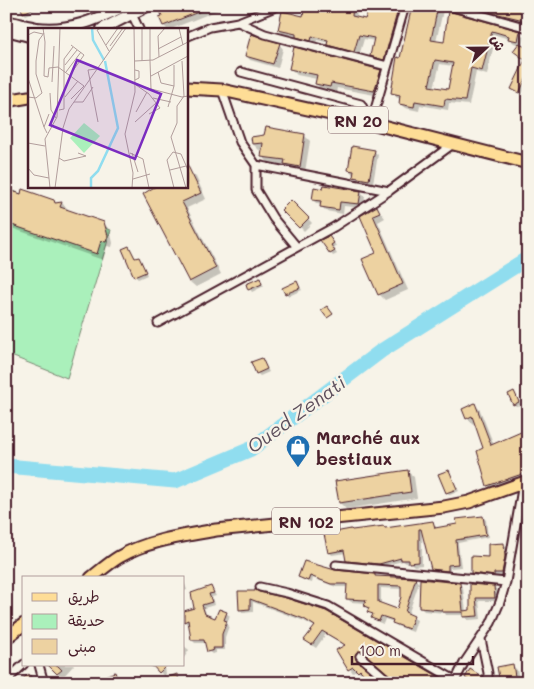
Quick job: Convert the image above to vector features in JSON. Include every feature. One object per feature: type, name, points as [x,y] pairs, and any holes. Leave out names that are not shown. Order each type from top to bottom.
[{"type":"main road","points":[[6,21],[38,28],[78,26],[124,6]]},
{"type":"main road","points":[[104,28],[147,6]]},
{"type":"main road","points":[[6,30],[28,36]]},
{"type":"main road","name":"RN 20","points":[[188,88],[222,90],[371,123],[528,163]]},
{"type":"main road","points":[[6,101],[28,97]]},
{"type":"main road","name":"RN 102","points":[[94,576],[119,557],[147,545],[179,536],[216,530],[444,507],[469,502],[525,482]]},
{"type":"main road","points":[[6,638],[22,626]]},
{"type":"street","points":[[188,36],[210,27],[238,22],[278,6]]},
{"type":"street","points":[[371,123],[405,6]]},
{"type":"street","points":[[449,6],[528,28]]},
{"type":"street","points":[[132,14],[139,28]]},
{"type":"street","points":[[238,22],[265,34],[387,66]]},
{"type":"street","points":[[242,72],[361,104],[371,123]]},
{"type":"street","points":[[222,90],[240,142],[256,166],[256,190],[273,218],[297,247]]},
{"type":"street","points":[[158,323],[334,227],[389,191],[453,144]]},
{"type":"street","points":[[256,166],[389,191]]},
{"type":"street","points":[[525,482],[528,536]]},
{"type":"street","points":[[260,587],[328,606],[455,682],[464,663],[491,624],[506,582],[525,482]]},
{"type":"street","points":[[336,565],[506,582]]},
{"type":"street","points":[[481,639],[488,673],[488,683]]},
{"type":"street","points":[[360,656],[391,683]]},
{"type":"street","points":[[6,681],[22,666]]},
{"type":"street","points":[[39,666],[44,683]]},
{"type":"green space","points":[[6,188],[111,230],[67,378],[6,354]]},
{"type":"building","points":[[20,6],[39,6],[23,13]]},
{"type":"building","points":[[165,6],[211,7],[163,26],[159,17],[162,16],[159,9]]},
{"type":"building","points":[[305,6],[353,6],[352,16],[365,19],[370,6],[399,6],[384,60],[370,56],[374,38],[359,35],[354,52],[327,45],[328,40],[312,36],[311,41],[296,37],[296,34],[278,30],[282,11],[303,16]]},
{"type":"building","points":[[412,6],[438,6],[431,40],[444,42],[448,11],[520,31],[518,41],[508,39],[509,36],[492,31],[482,71],[471,68],[465,101],[445,99],[444,106],[415,101],[414,107],[399,104],[400,95],[391,93],[397,57],[400,58]],"holes":[[[435,60],[453,63],[448,89],[429,86]]]},
{"type":"building","points":[[491,6],[528,6],[528,21],[490,12]]},
{"type":"building","points":[[251,34],[280,43],[273,64],[245,56]]},
{"type":"building","points":[[519,43],[528,49],[528,75],[519,93],[511,89],[525,60],[513,51]]},
{"type":"building","points":[[294,47],[381,70],[374,91],[331,83],[330,87],[315,84],[317,75],[289,69]]},
{"type":"building","points":[[266,127],[305,134],[300,167],[284,164],[285,160],[261,157],[263,143],[252,144],[251,137],[264,135]]},
{"type":"building","points":[[352,146],[375,150],[369,180],[353,177],[354,171],[348,170]]},
{"type":"building","points":[[188,166],[201,193],[182,202],[216,268],[189,282],[143,194],[153,188],[188,188]]},
{"type":"building","points":[[324,185],[361,191],[359,204],[340,202],[339,210],[320,207],[321,201],[312,200],[314,187],[323,189]]},
{"type":"building","points":[[6,189],[21,194],[22,189],[54,200],[55,203],[62,202],[60,207],[104,222],[108,236],[106,242],[101,241],[97,254],[6,223]]},
{"type":"building","points":[[291,200],[309,218],[299,228],[281,210]]},
{"type":"building","points":[[377,206],[380,212],[373,215],[403,284],[378,295],[362,259],[376,253],[360,216]]},
{"type":"building","points":[[329,236],[334,243],[331,245],[335,251],[330,254],[320,240]]},
{"type":"building","points":[[129,246],[135,258],[139,257],[146,272],[134,277],[122,249]]},
{"type":"building","points":[[260,278],[262,284],[248,290],[246,284]]},
{"type":"building","points":[[297,281],[300,288],[285,294],[282,288]]},
{"type":"building","points":[[327,306],[333,314],[327,318],[321,310]]},
{"type":"building","points":[[262,358],[267,369],[256,374],[251,362]]},
{"type":"building","points":[[514,391],[519,402],[513,405],[508,394]]},
{"type":"building","points":[[475,403],[491,445],[528,429],[528,472],[487,486],[477,451],[483,448],[472,416],[466,419],[462,409]]},
{"type":"building","points":[[408,470],[411,492],[339,503],[335,481]]},
{"type":"building","points":[[449,470],[457,489],[446,493],[438,474]]},
{"type":"building","points":[[483,516],[486,535],[456,540],[458,564],[448,565],[448,571],[431,569],[421,529],[419,529],[419,562],[409,563],[409,560],[401,560],[401,558],[379,564],[346,561],[344,550],[328,553],[324,534],[351,529],[384,526],[385,528],[433,521],[435,528],[457,524],[456,519]]},
{"type":"building","points":[[504,543],[505,557],[502,573],[494,573],[494,576],[471,573],[471,556],[488,557],[488,544]]},
{"type":"building","points":[[304,561],[335,570],[375,574],[375,576],[416,578],[405,612],[414,616],[409,629],[392,623],[393,620],[381,616],[379,621],[371,618],[373,614],[367,612],[369,608],[364,606],[366,600],[346,599],[347,584],[331,584],[310,576],[308,581],[298,577]],"holes":[[[378,585],[401,586],[401,597],[397,609],[378,602]]]},
{"type":"building","points":[[420,579],[460,583],[463,611],[470,610],[470,584],[494,586],[495,598],[476,598],[478,616],[463,617],[463,612],[442,612],[442,610],[419,608]]},
{"type":"building","points":[[211,586],[214,593],[209,594],[212,602],[202,605],[205,614],[215,618],[219,609],[227,612],[224,620],[227,621],[222,634],[222,648],[213,648],[214,650],[207,652],[204,640],[191,640],[188,620],[185,622],[185,611],[194,608],[191,593]]},
{"type":"building","points":[[255,589],[259,592],[286,598],[326,611],[441,678],[438,683],[396,683],[394,679],[363,652],[358,651],[355,655],[356,660],[383,683],[372,683],[360,670],[358,672],[353,667],[348,670],[336,650],[345,645],[339,641],[322,631],[312,645],[304,640],[315,626],[304,619],[250,599],[250,609],[239,610],[238,591],[255,591]]},
{"type":"building","points":[[513,664],[516,683],[500,683],[497,667]]},
{"type":"building","points":[[49,666],[58,666],[62,670],[57,674]]},
{"type":"building","points":[[153,666],[166,666],[159,673]]},
{"type":"building","points":[[470,669],[483,677],[482,683],[474,683],[465,678]]},
{"type":"building","points":[[115,672],[119,683],[88,683],[88,682]]},
{"type":"building","points":[[29,674],[35,683],[17,683]]},
{"type":"building","points":[[177,674],[180,683],[156,683],[156,682]]},
{"type":"waterway","name":"Oued Zenati","points":[[6,466],[175,481],[251,449],[381,351],[528,258]]},
{"type":"place","name":"Marché aux bestiaux","points":[[298,468]]}]
